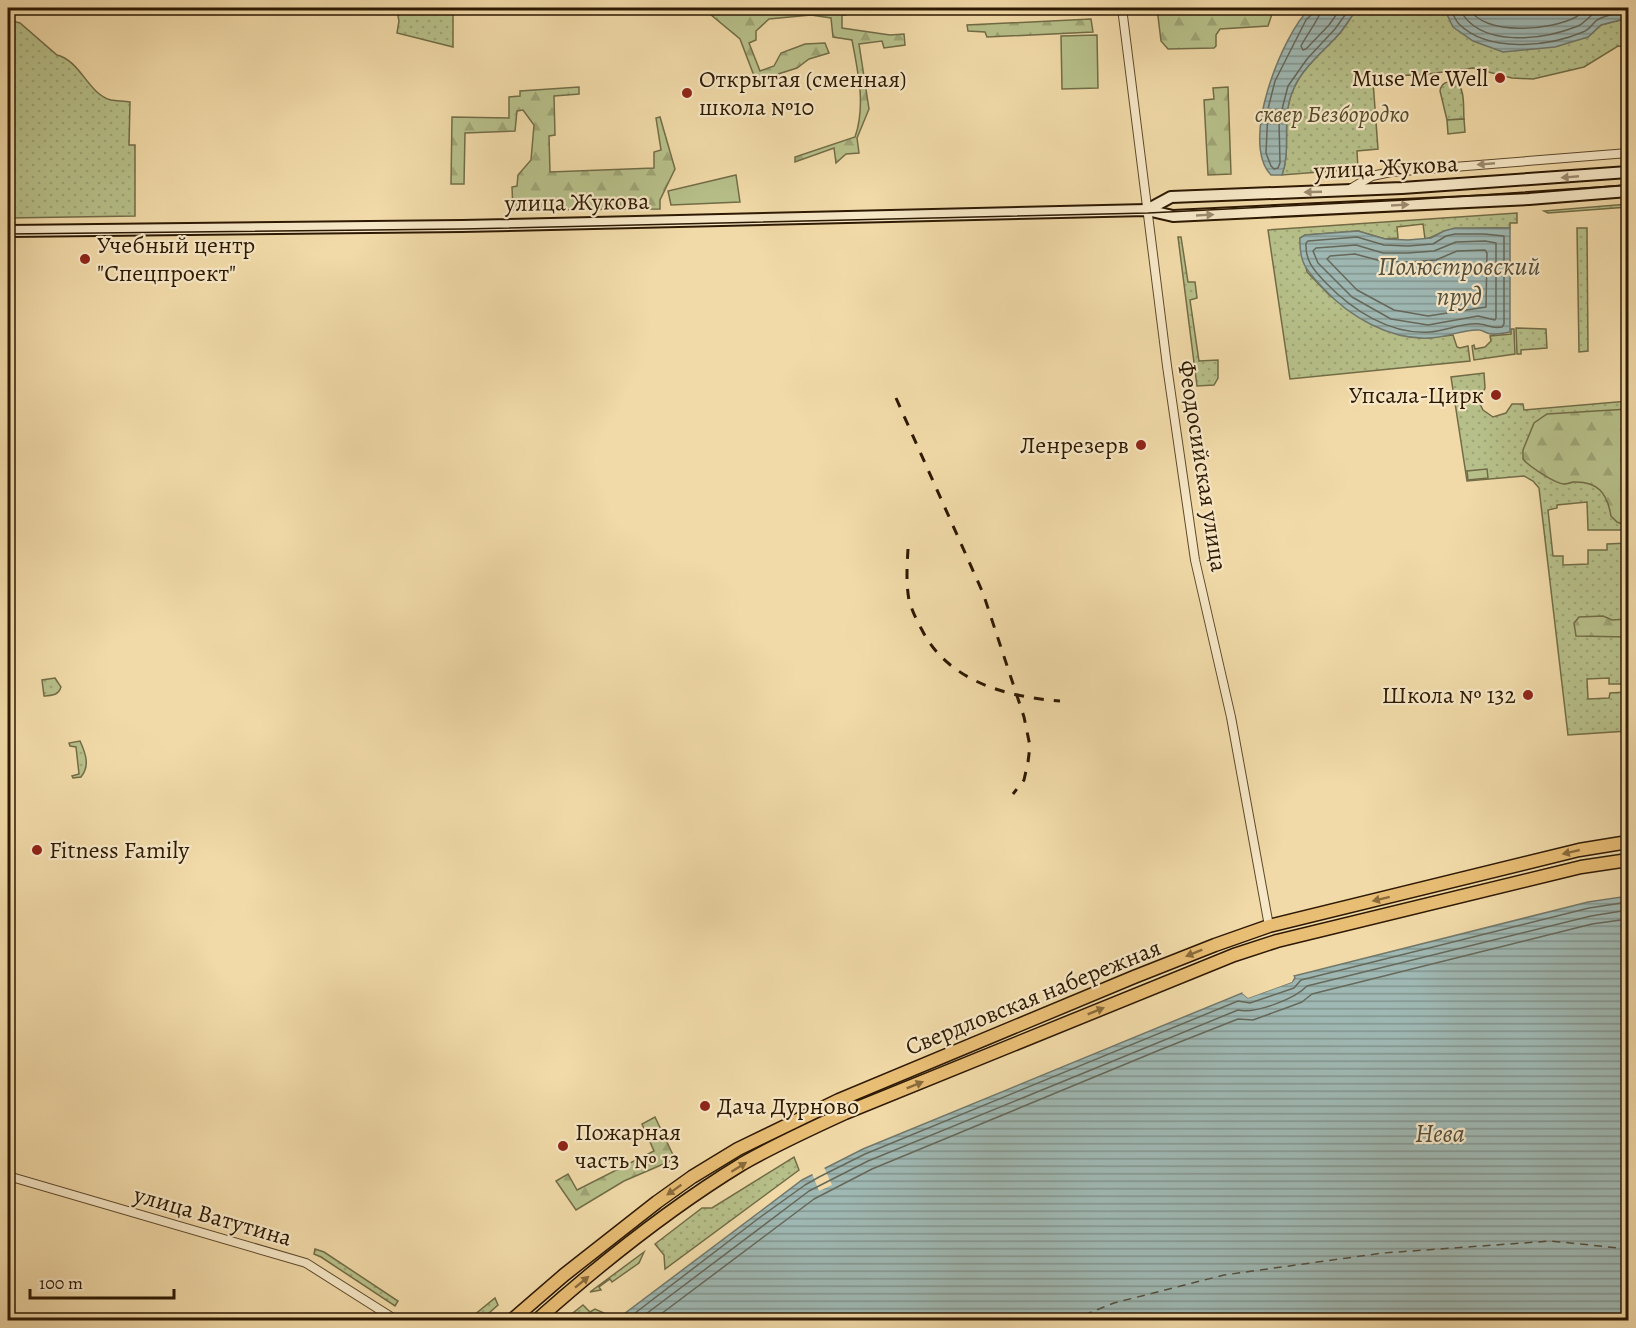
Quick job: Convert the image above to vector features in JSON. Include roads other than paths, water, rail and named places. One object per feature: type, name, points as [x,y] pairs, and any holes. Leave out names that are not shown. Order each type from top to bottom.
[{"type":"main road","name":"Свердловская набережная","points":[[512,1320],[564,1275],[692,1177],[738,1149],[839,1100],[1134,977],[1269,926],[1579,850],[1629,842]]},
{"type":"main road","name":"Свердловская набережная","points":[[537,1320],[581,1282],[700,1191],[744,1163],[800,1133],[845,1113],[1214,963],[1272,943],[1581,867],[1629,860]]},
{"type":"street","name":"Феодосийская улица","points":[[1122,8],[1167,366],[1196,560],[1231,717],[1269,926]]},
{"type":"street","points":[[1347,191],[1372,176],[1391,172],[1629,153]]},
{"type":"street","name":"улица Жукова","points":[[1148,210],[1171,197],[1519,182],[1629,172]]},
{"type":"street","name":"улица Жукова","points":[[8,231],[462,226],[1148,210],[1173,216],[1518,200],[1629,191]]},
{"type":"street","name":"улица Ватутина","points":[[8,1176],[306,1263],[396,1320]]},
{"type":"water","points":[[1310,8],[1358,8],[1339,34],[1308,66],[1298,80],[1288,110],[1285,165],[1282,175],[1271,175],[1262,159],[1260,139],[1262,115],[1268,89],[1288,41]]},
{"type":"water","points":[[1444,8],[1628,8],[1628,18],[1601,25],[1588,37],[1555,47],[1503,52],[1473,41],[1453,27]]},
{"type":"water","name":"Полюстровский пруд","points":[[1455,228],[1510,228],[1510,332],[1493,334],[1473,330],[1442,337],[1414,338],[1385,331],[1358,317],[1334,299],[1309,272],[1301,254],[1300,238],[1305,235],[1358,231],[1385,239],[1408,240],[1431,238]]},
{"type":"water","name":"Нева","points":[[1628,896],[1628,1320],[616,1320],[802,1180],[863,1149],[1242,993],[1248,998],[1292,982],[1294,976],[1588,902]]},
{"type":"tram line","points":[[8,234],[463,229],[1148,213],[1406,200],[1628,185]]},
{"type":"railway","points":[[896,398],[983,593],[1024,717],[1030,746],[1028,762],[1024,780],[1013,794]]},
{"type":"railway","points":[[908,549],[907,581],[910,604],[933,648],[963,674],[980,683],[1019,695],[1060,701]]},
{"type":"place","name":"Muse Me Well","points":[[1500,78]]},
{"type":"place","name":"Открытая (сменная) школа №10","points":[[687,93]]},
{"type":"place","name":"Учебный центр \"Спецпроект\"","points":[[85,259]]},
{"type":"place","name":"Упсала-Цирк","points":[[1496,395]]},
{"type":"place","name":"Ленрезерв","points":[[1141,445]]},
{"type":"place","name":"Школа № 132","points":[[1528,695]]},
{"type":"place","name":"Fitness Family","points":[[37,850]]},
{"type":"place","name":"Дача Дурново","points":[[705,1106]]},
{"type":"place","name":"Пожарная часть № 13","points":[[563,1146]]},
{"type":"park label","name":"сквер Безбородко","points":[[1332,114]]}]
